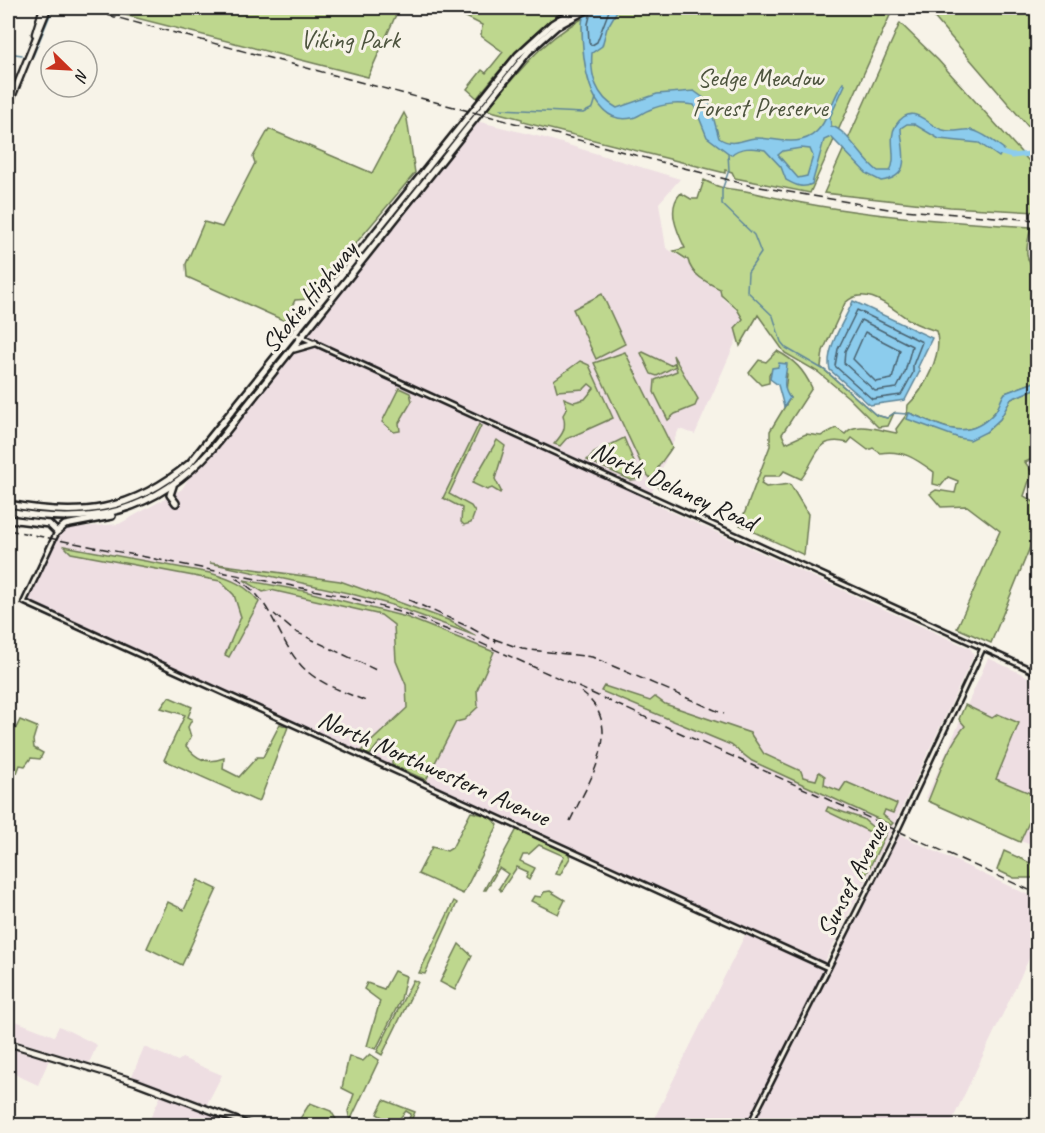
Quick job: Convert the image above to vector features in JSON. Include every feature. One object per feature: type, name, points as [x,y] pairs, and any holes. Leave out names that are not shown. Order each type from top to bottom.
[{"type":"highway","name":"Skokie Highway","points":[[8,502],[42,510],[75,511],[111,506],[147,492],[172,477],[206,446],[524,49],[552,24],[578,9],[590,8]]},
{"type":"highway","name":"Skokie Highway","points":[[8,515],[57,518],[93,517],[135,506],[173,485],[213,448],[528,52],[578,9]]},
{"type":"highway","points":[[290,351],[303,344],[315,343]]},
{"type":"highway","points":[[173,485],[170,495],[176,502]]},
{"type":"highway","points":[[8,515],[50,524],[57,532],[65,525],[100,520],[135,506]]},
{"type":"main road","points":[[35,34],[34,30],[43,8]]},
{"type":"main road","points":[[8,107],[35,34],[48,8]]},
{"type":"main road","points":[[8,1043],[136,1082],[252,1125]]},
{"type":"street","name":"North Delaney Road","points":[[295,334],[1038,673]]},
{"type":"street","name":"North Northwestern Avenue","points":[[57,532],[24,602],[828,968]]},
{"type":"street","name":"Sunset Avenue","points":[[749,1125],[897,831],[982,648]]},
{"type":"shaded area","points":[[476,121],[545,138],[680,179],[659,203],[666,248],[687,261],[701,280],[719,287],[722,298],[746,318],[695,434],[679,429],[648,501],[971,649],[974,655],[882,850],[823,965],[828,967],[894,832],[1037,899],[1037,942],[950,1125],[651,1125],[747,931],[24,602],[56,529],[119,524],[182,489],[196,466]]},
{"type":"shaded area","points":[[988,658],[1037,681],[1037,848],[926,798]]},
{"type":"shaded area","points":[[8,1018],[54,1036],[59,1026],[97,1045],[89,1063],[8,1038]]},
{"type":"shaded area","points":[[144,1047],[178,1061],[182,1058],[222,1075],[207,1104],[132,1076]]},
{"type":"shaded area","points":[[8,1048],[49,1060],[38,1085],[8,1071]]},
{"type":"shaded area","points":[[161,1095],[171,1099],[239,1125],[147,1125]]},
{"type":"green space","name":"Viking Park","points":[[110,8],[399,8],[368,77],[109,11]]},
{"type":"green space","points":[[456,8],[569,8],[543,27],[508,60],[477,98],[467,89],[482,70],[486,73],[503,52],[481,36],[482,25],[458,13]]},
{"type":"green space","name":"Sedge Meadow Forest Preserve","points":[[604,8],[887,8],[891,13],[810,193],[735,178],[732,172],[725,170],[725,173],[522,122],[522,119],[487,110],[526,63],[553,38],[585,17]]},
{"type":"green space","points":[[926,8],[1037,8],[1037,137]]},
{"type":"green space","name":"Sedge Meadow Forest Preserve","points":[[900,23],[938,60],[1037,170],[1037,212],[950,207],[824,193]]},
{"type":"green space","points":[[404,113],[407,119],[415,173],[309,299],[295,300],[285,321],[187,277],[186,264],[204,222],[222,227],[255,163],[253,157],[269,129],[372,173]]},
{"type":"green space","points":[[704,180],[724,188],[858,212],[1031,227],[1027,256],[1037,270],[1037,381],[1005,393],[994,413],[974,428],[953,429],[907,414],[908,405],[926,381],[935,360],[938,340],[936,331],[916,323],[871,297],[853,297],[845,303],[823,351],[821,367],[876,415],[887,418],[894,413],[888,426],[878,427],[848,397],[818,372],[785,353],[758,315],[740,346],[735,328],[743,319],[737,309],[721,295],[720,289],[701,278],[693,270],[688,260],[674,251],[685,248],[674,220],[674,206],[681,193],[691,199],[698,199]]},
{"type":"green space","points":[[602,294],[625,344],[596,359],[573,309]]},
{"type":"green space","points":[[777,351],[798,366],[812,388],[782,434],[786,443],[806,434],[821,436],[836,428],[845,434],[849,430],[861,427],[897,433],[896,429],[907,414],[959,438],[986,432],[1000,419],[1011,399],[1037,388],[1037,457],[1025,462],[1032,472],[1024,496],[1037,504],[1037,530],[991,643],[957,628],[1000,531],[967,506],[941,507],[930,494],[936,490],[955,493],[958,481],[948,477],[941,486],[933,484],[934,472],[909,456],[896,452],[880,453],[873,448],[868,450],[852,438],[848,443],[837,441],[823,445],[801,479],[784,471],[780,476],[764,476],[761,484],[766,487],[790,484],[808,514],[804,555],[754,532],[755,522],[745,527],[740,525],[770,446],[770,431],[790,398],[785,392],[787,374],[778,367],[769,374],[769,383],[761,385],[749,373],[759,360],[766,362]]},
{"type":"green space","points":[[625,352],[672,447],[656,472],[660,489],[645,472],[594,363]]},
{"type":"green space","points":[[641,353],[670,365],[674,363],[676,366],[657,376],[651,374]]},
{"type":"green space","points":[[673,355],[698,399],[695,406],[675,414],[668,420],[654,392],[655,380],[677,371]]},
{"type":"green space","points":[[580,361],[589,365],[613,418],[566,439],[560,446],[554,444],[562,434],[564,427],[563,415],[567,408],[564,398],[574,402],[585,399],[594,388],[589,384],[584,389],[557,391],[554,380]]},
{"type":"green space","points":[[399,388],[410,393],[412,401],[399,423],[400,431],[394,432],[382,422]]},
{"type":"green space","points":[[479,424],[481,426],[449,494],[471,506],[475,512],[471,523],[464,525],[461,522],[462,508],[443,498]]},
{"type":"green space","points":[[624,438],[641,479],[631,480],[587,460],[594,453]]},
{"type":"green space","points":[[497,440],[505,446],[495,479],[500,493],[492,488],[487,490],[472,483]]},
{"type":"green space","points":[[64,546],[210,573],[238,583],[259,602],[229,657],[225,655],[241,617],[234,595],[220,581],[71,553]]},
{"type":"green space","points":[[210,563],[340,581],[448,620],[476,636],[392,605]]},
{"type":"green space","points":[[244,580],[304,591],[406,617],[494,652],[477,690],[478,707],[464,720],[456,722],[426,780],[392,765],[392,746],[380,742],[370,755],[361,751],[407,708],[406,685],[396,661],[394,625],[381,615],[271,590],[263,592]]},
{"type":"green space","points":[[604,686],[650,701],[655,697],[665,704],[750,733],[764,754],[801,771],[803,777],[816,780],[819,772],[825,776],[824,785],[840,791],[846,782],[897,804],[893,813],[885,810],[883,815],[893,823],[891,825],[752,761],[731,745],[601,691]]},
{"type":"green space","points":[[169,697],[192,707],[188,717],[192,719],[188,727],[191,737],[186,746],[190,751],[198,758],[207,761],[224,758],[223,769],[239,777],[257,757],[263,757],[280,724],[288,727],[260,800],[256,801],[164,760],[185,715],[161,708]]},
{"type":"green space","points":[[965,705],[992,718],[998,714],[1019,723],[996,779],[1030,793],[1034,811],[1020,842],[928,801],[948,752],[965,726],[959,719]]},
{"type":"green space","points":[[20,720],[37,727],[33,740],[34,748],[43,753],[40,759],[31,758],[25,766],[20,765],[17,773],[8,772],[8,732],[13,734]]},
{"type":"green space","points":[[828,807],[863,819],[875,829],[887,831],[864,879],[861,876],[876,835],[826,811]]},
{"type":"green space","points":[[471,812],[489,816],[498,825],[463,894],[418,874],[432,847],[447,851],[452,848]]},
{"type":"green space","points":[[517,829],[568,852],[570,858],[560,875],[555,874],[564,856],[539,845],[529,854],[523,854],[520,861],[535,868],[529,880],[526,878],[528,872],[517,867],[501,891],[499,888],[508,874],[499,868],[484,890]]},
{"type":"green space","points":[[1004,851],[1037,866],[1037,878],[1014,878],[997,870]]},
{"type":"green space","points":[[198,880],[217,889],[182,965],[147,948],[168,902],[184,910]]},
{"type":"green space","points":[[550,891],[565,900],[558,914],[531,901],[534,896],[541,897],[544,892]]},
{"type":"green space","points":[[454,901],[457,903],[425,974],[419,973]]},
{"type":"green space","points":[[459,944],[472,956],[455,990],[440,982]]},
{"type":"green space","points":[[394,971],[406,976],[401,999],[376,1049],[367,1046],[380,1001],[364,989],[367,983],[384,989]]},
{"type":"green space","points":[[413,980],[418,982],[382,1055],[377,1052]]},
{"type":"green space","points":[[370,1054],[379,1060],[350,1121],[348,1111],[354,1094],[342,1088],[349,1056],[363,1061]]},
{"type":"green space","points":[[384,1100],[415,1112],[409,1125],[406,1125],[411,1114],[406,1111],[394,1125],[387,1125],[389,1121],[377,1114]]},
{"type":"green space","points":[[310,1103],[331,1111],[337,1121],[343,1123],[347,1121],[349,1125],[296,1125]]},
{"type":"water","points":[[584,8],[612,8],[617,11],[607,28],[602,46],[592,53],[592,69],[599,92],[617,108],[657,94],[694,91],[709,102],[719,138],[724,141],[737,142],[760,138],[795,141],[810,137],[817,131],[843,83],[845,85],[830,117],[831,126],[843,133],[878,171],[890,171],[893,160],[893,130],[902,118],[908,115],[920,117],[943,130],[975,131],[1004,149],[999,157],[979,143],[939,139],[914,124],[907,124],[901,128],[904,153],[902,168],[892,178],[881,181],[867,174],[831,137],[824,140],[812,184],[796,185],[786,180],[781,167],[765,150],[747,148],[731,155],[707,137],[694,105],[666,105],[632,118],[617,118],[605,111],[596,100],[586,70],[582,38]],"holes":[[[810,149],[813,156],[807,176],[798,178],[778,155],[783,151]]]},
{"type":"water","points":[[853,301],[932,338],[918,367],[920,371],[905,400],[870,405],[830,370],[830,353],[836,335]]},
{"type":"water","points":[[779,363],[787,364],[785,386],[790,398],[784,407],[778,385],[770,379],[772,368],[778,367]]},
{"type":"water","points":[[1037,381],[1037,388],[1011,399],[1000,419],[986,432],[970,440],[907,419],[909,413],[953,429],[973,428],[994,413],[1005,393]]},
{"type":"waterway","points":[[33,56],[53,8]]},
{"type":"waterway","points":[[8,53],[22,55]]},
{"type":"waterway","points":[[500,109],[583,113],[593,108],[596,98]]},
{"type":"waterway","points":[[995,151],[1012,156],[1038,153]]},
{"type":"waterway","points":[[728,154],[729,170],[722,190],[722,204],[754,235],[761,253],[748,272],[747,291],[773,316],[781,342],[786,348],[826,371],[876,415],[887,418],[894,413],[907,414]]},
{"type":"railway","points":[[81,8],[748,185],[889,209],[1038,220]]},
{"type":"railway","points":[[8,530],[348,597],[409,615],[476,641],[1038,894]]},
{"type":"railway","points":[[235,578],[247,586],[265,605],[291,652],[306,670],[331,686],[368,702]]},
{"type":"railway","points":[[409,600],[496,642]]},
{"type":"railway","points":[[274,614],[294,631],[376,670]]},
{"type":"railway","points":[[494,639],[522,649],[592,657],[724,714]]},
{"type":"railway","points":[[570,821],[594,772],[603,737],[602,721],[595,706],[581,692]]}]
